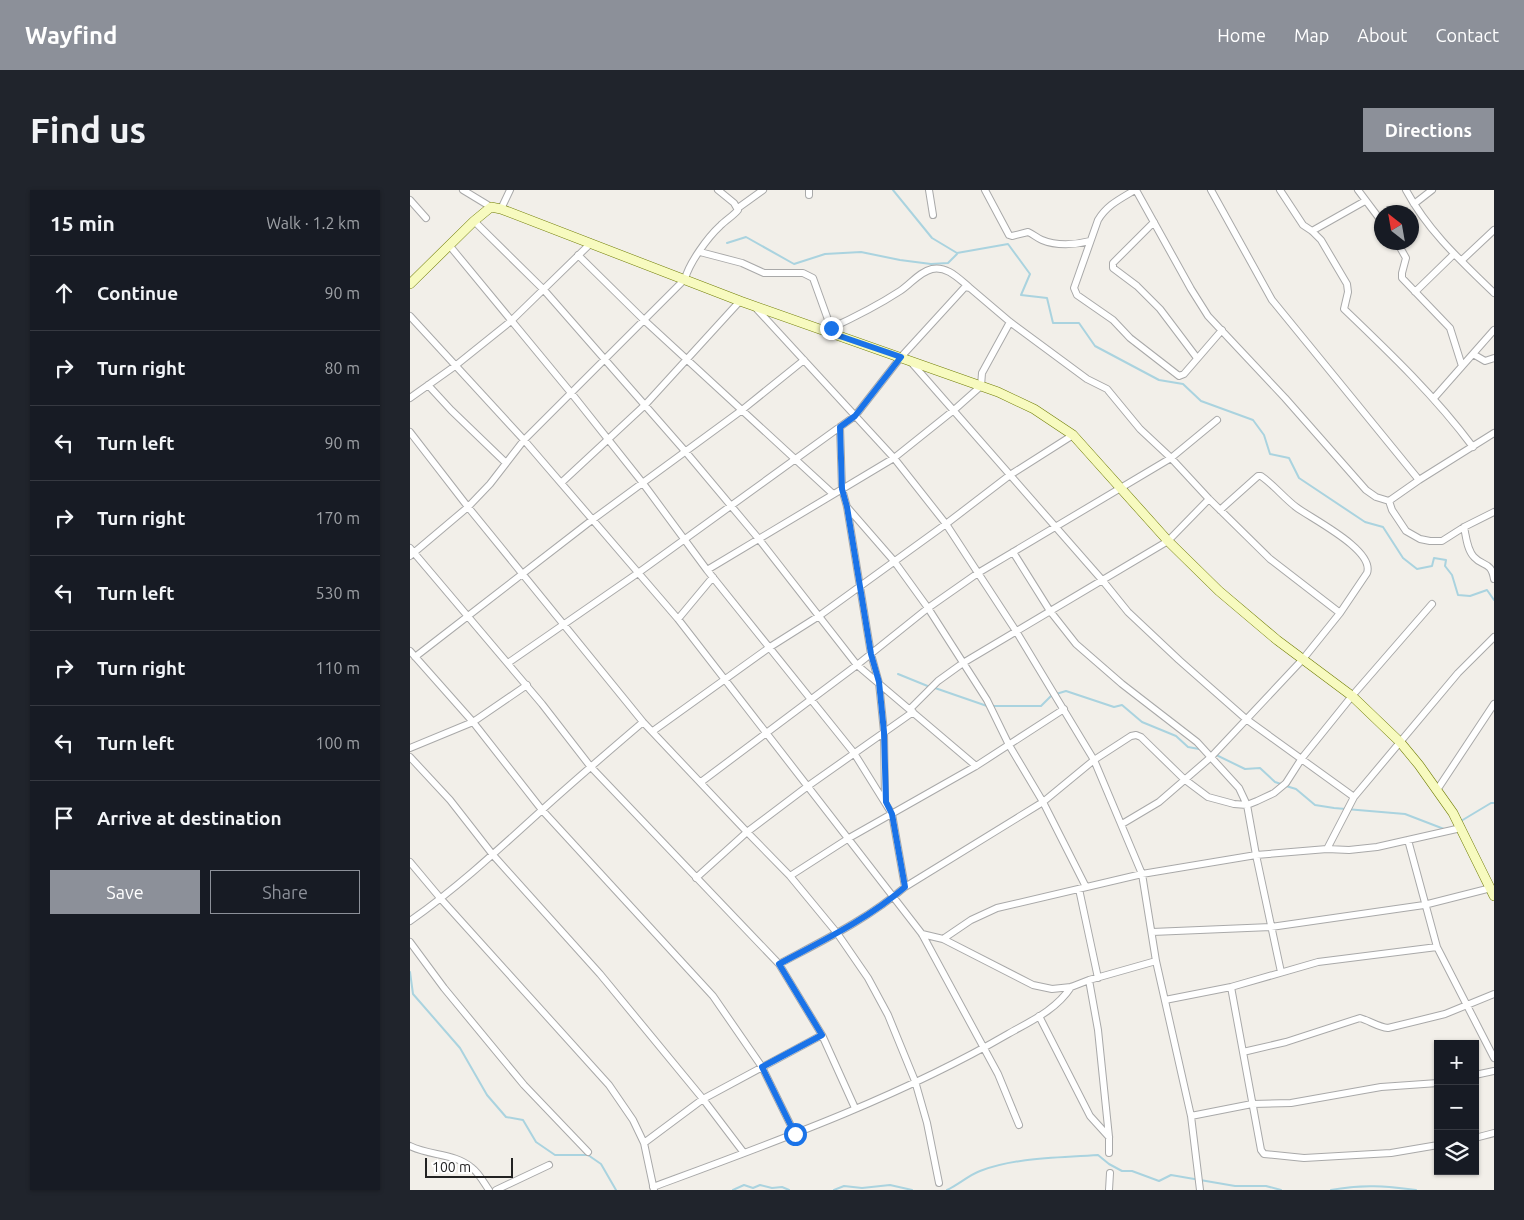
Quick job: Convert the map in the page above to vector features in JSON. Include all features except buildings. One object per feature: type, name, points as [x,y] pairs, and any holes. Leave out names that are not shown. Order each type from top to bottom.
[{"type":"street","points":[[462,190],[496,208],[740,301],[828,329],[981,386],[1034,409],[1073,435],[1168,541],[1219,591],[1246,615],[1352,696],[1400,742],[1453,813],[1492,891],[1424,906],[1271,927],[1152,932]]},
{"type":"street","points":[[410,284],[474,221],[496,208],[510,190]]},
{"type":"street","points":[[718,190],[738,208]]},
{"type":"street","points":[[763,190],[738,208],[737,212],[720,225],[688,270],[685,279],[524,440],[490,484],[468,507],[411,552],[508,663],[590,766],[779,964],[822,1035],[855,1108]]},
{"type":"street","points":[[929,190],[932,215]]},
{"type":"street","points":[[985,190],[1009,235],[1028,232],[1042,240],[1074,244],[1090,241]]},
{"type":"street","points":[[1222,330],[1184,374],[1179,376],[1130,338],[1113,320],[1077,295],[1074,288],[1098,220],[1104,210],[1136,190],[1208,316],[1222,330],[1285,398],[1366,490],[1376,497],[1389,501]]},
{"type":"street","points":[[1212,190],[1272,300],[1419,480]]},
{"type":"street","points":[[1280,190],[1303,225],[1321,240],[1347,284],[1348,292],[1344,309],[1398,360],[1434,398],[1472,447]]},
{"type":"street","points":[[1358,190],[1374,212]]},
{"type":"street","points":[[1406,190],[1433,231],[1453,255],[1462,260],[1494,293]]},
{"type":"street","points":[[1414,204],[1432,190]]},
{"type":"street","points":[[410,200],[426,218]]},
{"type":"street","points":[[1312,231],[1365,201]]},
{"type":"street","points":[[474,221],[544,290],[685,451],[758,538],[857,664],[976,766]]},
{"type":"street","points":[[1154,222],[1114,263],[1113,268],[1137,286],[1160,309],[1197,358]]},
{"type":"street","points":[[1462,260],[1494,230]]},
{"type":"street","points":[[410,398],[455,366],[511,320],[591,243]]},
{"type":"street","points":[[449,245],[608,439],[712,577],[854,753],[892,814],[905,887]]},
{"type":"street","points":[[1402,250],[1406,258],[1402,278],[1450,328],[1462,366]]},
{"type":"street","points":[[700,252],[742,263],[764,273],[802,273],[809,275],[813,278],[828,329]]},
{"type":"street","points":[[578,255],[645,320],[833,494]]},
{"type":"street","points":[[1415,292],[1453,255]]},
{"type":"street","points":[[828,329],[859,315],[901,290],[921,274],[931,270],[941,269],[950,271],[1010,322],[1087,379],[1107,389],[1140,429],[1171,458],[1270,560],[1340,613]]},
{"type":"street","points":[[508,663],[638,573],[855,416],[901,357],[961,289],[964,287],[970,288]]},
{"type":"street","points":[[561,483],[644,406],[740,301]]},
{"type":"street","points":[[753,305],[894,458],[946,524],[1016,632],[1094,760],[1142,874],[1156,961],[1191,1116],[1200,1190]]},
{"type":"street","points":[[410,316],[524,440],[678,619],[922,934],[998,1074],[1019,1125]]},
{"type":"street","points":[[707,570],[894,458],[954,410],[981,386],[982,373],[1010,322]]},
{"type":"street","points":[[1434,398],[1494,330]]},
{"type":"street","points":[[1473,354],[1486,361],[1494,358]]},
{"type":"street","points":[[415,657],[642,482],[742,410],[804,360]]},
{"type":"street","points":[[911,361],[1128,612],[1178,660],[1246,719],[1302,758],[1354,798]]},
{"type":"street","points":[[428,385],[506,463]]},
{"type":"street","points":[[700,782],[871,654],[928,608],[1013,552],[1171,458],[1217,420]]},
{"type":"street","points":[[840,427],[842,489],[847,507],[871,654],[879,682],[884,732],[886,802]]},
{"type":"street","points":[[410,432],[468,507],[643,722],[790,876],[837,933],[868,978],[888,1015],[915,1081],[927,1123],[939,1183]]},
{"type":"street","points":[[1389,501],[1494,433]]},
{"type":"street","points":[[653,731],[770,648],[819,616],[1010,475],[1073,435]]},
{"type":"street","points":[[1122,824],[1154,806],[1211,757],[1304,659],[1340,613],[1369,568],[1366,561],[1348,541],[1296,507],[1261,476],[1258,476],[1220,510]]},
{"type":"street","points":[[696,878],[747,832],[911,711],[938,681],[963,663],[1168,541],[1209,499]]},
{"type":"street","points":[[1389,501],[1392,510],[1406,531],[1420,539],[1442,541],[1464,527],[1494,512]]},
{"type":"street","points":[[847,507],[894,561],[928,608],[987,700],[1009,745],[1043,802],[1086,887]]},
{"type":"street","points":[[1464,527],[1468,546],[1473,556],[1490,567],[1494,579]]},
{"type":"street","points":[[1013,552],[1050,611],[1067,634],[1087,654],[1197,742],[1239,788],[1247,805],[1281,972]]},
{"type":"street","points":[[678,619],[712,577]]},
{"type":"street","points":[[779,964],[837,933],[893,897],[905,887],[1043,802],[1094,760],[1131,736],[1141,737],[1184,779],[1208,797],[1219,801],[1247,805],[1280,789],[1302,758],[1352,696],[1432,604]]},
{"type":"street","points":[[1327,849],[1354,798],[1458,673],[1494,637]]},
{"type":"street","points":[[410,651],[473,722],[542,810],[713,996],[762,1067],[795,1134]]},
{"type":"street","points":[[410,748],[473,722],[527,686]]},
{"type":"street","points":[[1436,790],[1494,704]]},
{"type":"street","points":[[790,876],[849,838],[976,766],[1064,709]]},
{"type":"street","points":[[410,921],[441,899],[493,855],[590,766],[643,722]]},
{"type":"street","points":[[410,757],[450,800],[493,855],[600,974],[703,1099],[744,1153]]},
{"type":"street","points":[[943,939],[970,920],[997,908],[1142,874],[1256,855],[1377,847],[1461,828]]},
{"type":"street","points":[[1408,840],[1424,906],[1437,948],[1494,1058]]},
{"type":"street","points":[[410,862],[441,899],[609,1085],[633,1120],[644,1143],[653,1188],[795,1134],[984,1048],[1054,1006],[1063,999],[1071,987]]},
{"type":"street","points":[[1078,889],[1098,978]]},
{"type":"street","points":[[922,934],[943,939],[1032,985],[1052,989],[1071,987],[1156,961]]},
{"type":"street","points":[[410,942],[444,988],[524,1085],[588,1152]]},
{"type":"street","points":[[1165,1000],[1231,987],[1318,962],[1437,948]]},
{"type":"street","points":[[1089,980],[1098,1030],[1109,1137],[1108,1153]]},
{"type":"street","points":[[1231,987],[1261,1150],[1266,1155],[1304,1158],[1391,1153],[1434,1146]]},
{"type":"street","points":[[1243,1052],[1286,1042],[1360,1018],[1369,1020],[1379,1027],[1388,1028],[1445,1014],[1494,994]]},
{"type":"street","points":[[1039,1016],[1090,1116],[1109,1137]]},
{"type":"street","points":[[644,1143],[703,1099],[822,1035]]},
{"type":"street","points":[[1479,1074],[1494,1071]]},
{"type":"street","points":[[1191,1116],[1252,1104],[1291,1102],[1381,1087],[1434,1083]]},
{"type":"street","points":[[1479,1137],[1494,1133]]},
{"type":"street","points":[[410,1147],[460,1160],[473,1168],[488,1190]]},
{"type":"street","points":[[496,1190],[549,1165]]},
{"type":"street","points":[[1109,1190],[1110,1173]]},
{"type":"waterway","points":[[893,190],[932,238],[957,253],[1008,244],[1030,274],[1021,295],[1047,298],[1053,323],[1079,323],[1095,346],[1159,380],[1183,384],[1201,401],[1253,420],[1264,435],[1270,454],[1289,458],[1299,478],[1365,522],[1383,527],[1403,558],[1417,569],[1432,566],[1434,558],[1446,560],[1445,566],[1452,575],[1458,595],[1470,596],[1487,590],[1494,600]]},
{"type":"waterway","points":[[727,243],[746,237],[794,264],[825,254],[861,252],[931,264],[948,263],[957,254]]},
{"type":"waterway","points":[[898,674],[930,687]]},
{"type":"waterway","points":[[935,688],[987,706]]},
{"type":"waterway","points":[[1056,694],[1066,691],[1114,707],[1122,705],[1142,722],[1176,736],[1188,747],[1199,749]]},
{"type":"waterway","points":[[992,706],[1041,706],[1052,695]]},
{"type":"waterway","points":[[1206,750],[1245,769],[1260,768],[1275,782],[1281,784]]},
{"type":"waterway","points":[[1286,786],[1296,789],[1315,805],[1405,814],[1444,829]]},
{"type":"waterway","points":[[1461,821],[1494,803]]},
{"type":"waterway","points":[[410,972],[413,994],[460,1048],[487,1095],[506,1117],[523,1120],[536,1142],[555,1155],[588,1155],[601,1164],[616,1190]]},
{"type":"waterway","points":[[947,1190],[976,1173],[994,1166],[1038,1159],[1098,1155],[1122,1171],[1132,1171],[1159,1181],[1171,1175],[1235,1186],[1266,1186]]},
{"type":"waterway","points":[[733,1190],[744,1185],[753,1188],[760,1185],[772,1188],[782,1187],[789,1190]]},
{"type":"waterway","points":[[834,1190],[844,1186],[862,1188],[890,1185],[912,1190]]},
{"type":"waterway","points":[[1266,1186],[1281,1190]]},
{"type":"waterway","points":[[1331,1190],[1374,1186],[1416,1190]]},
{"type":"route","points":[[795,1134],[762,1067],[822,1035],[779,964],[837,933],[893,897],[905,887],[892,814],[886,802],[884,732],[879,682],[871,654],[847,507],[842,489],[840,427],[855,416],[901,357],[825,331],[831,328]]}]
